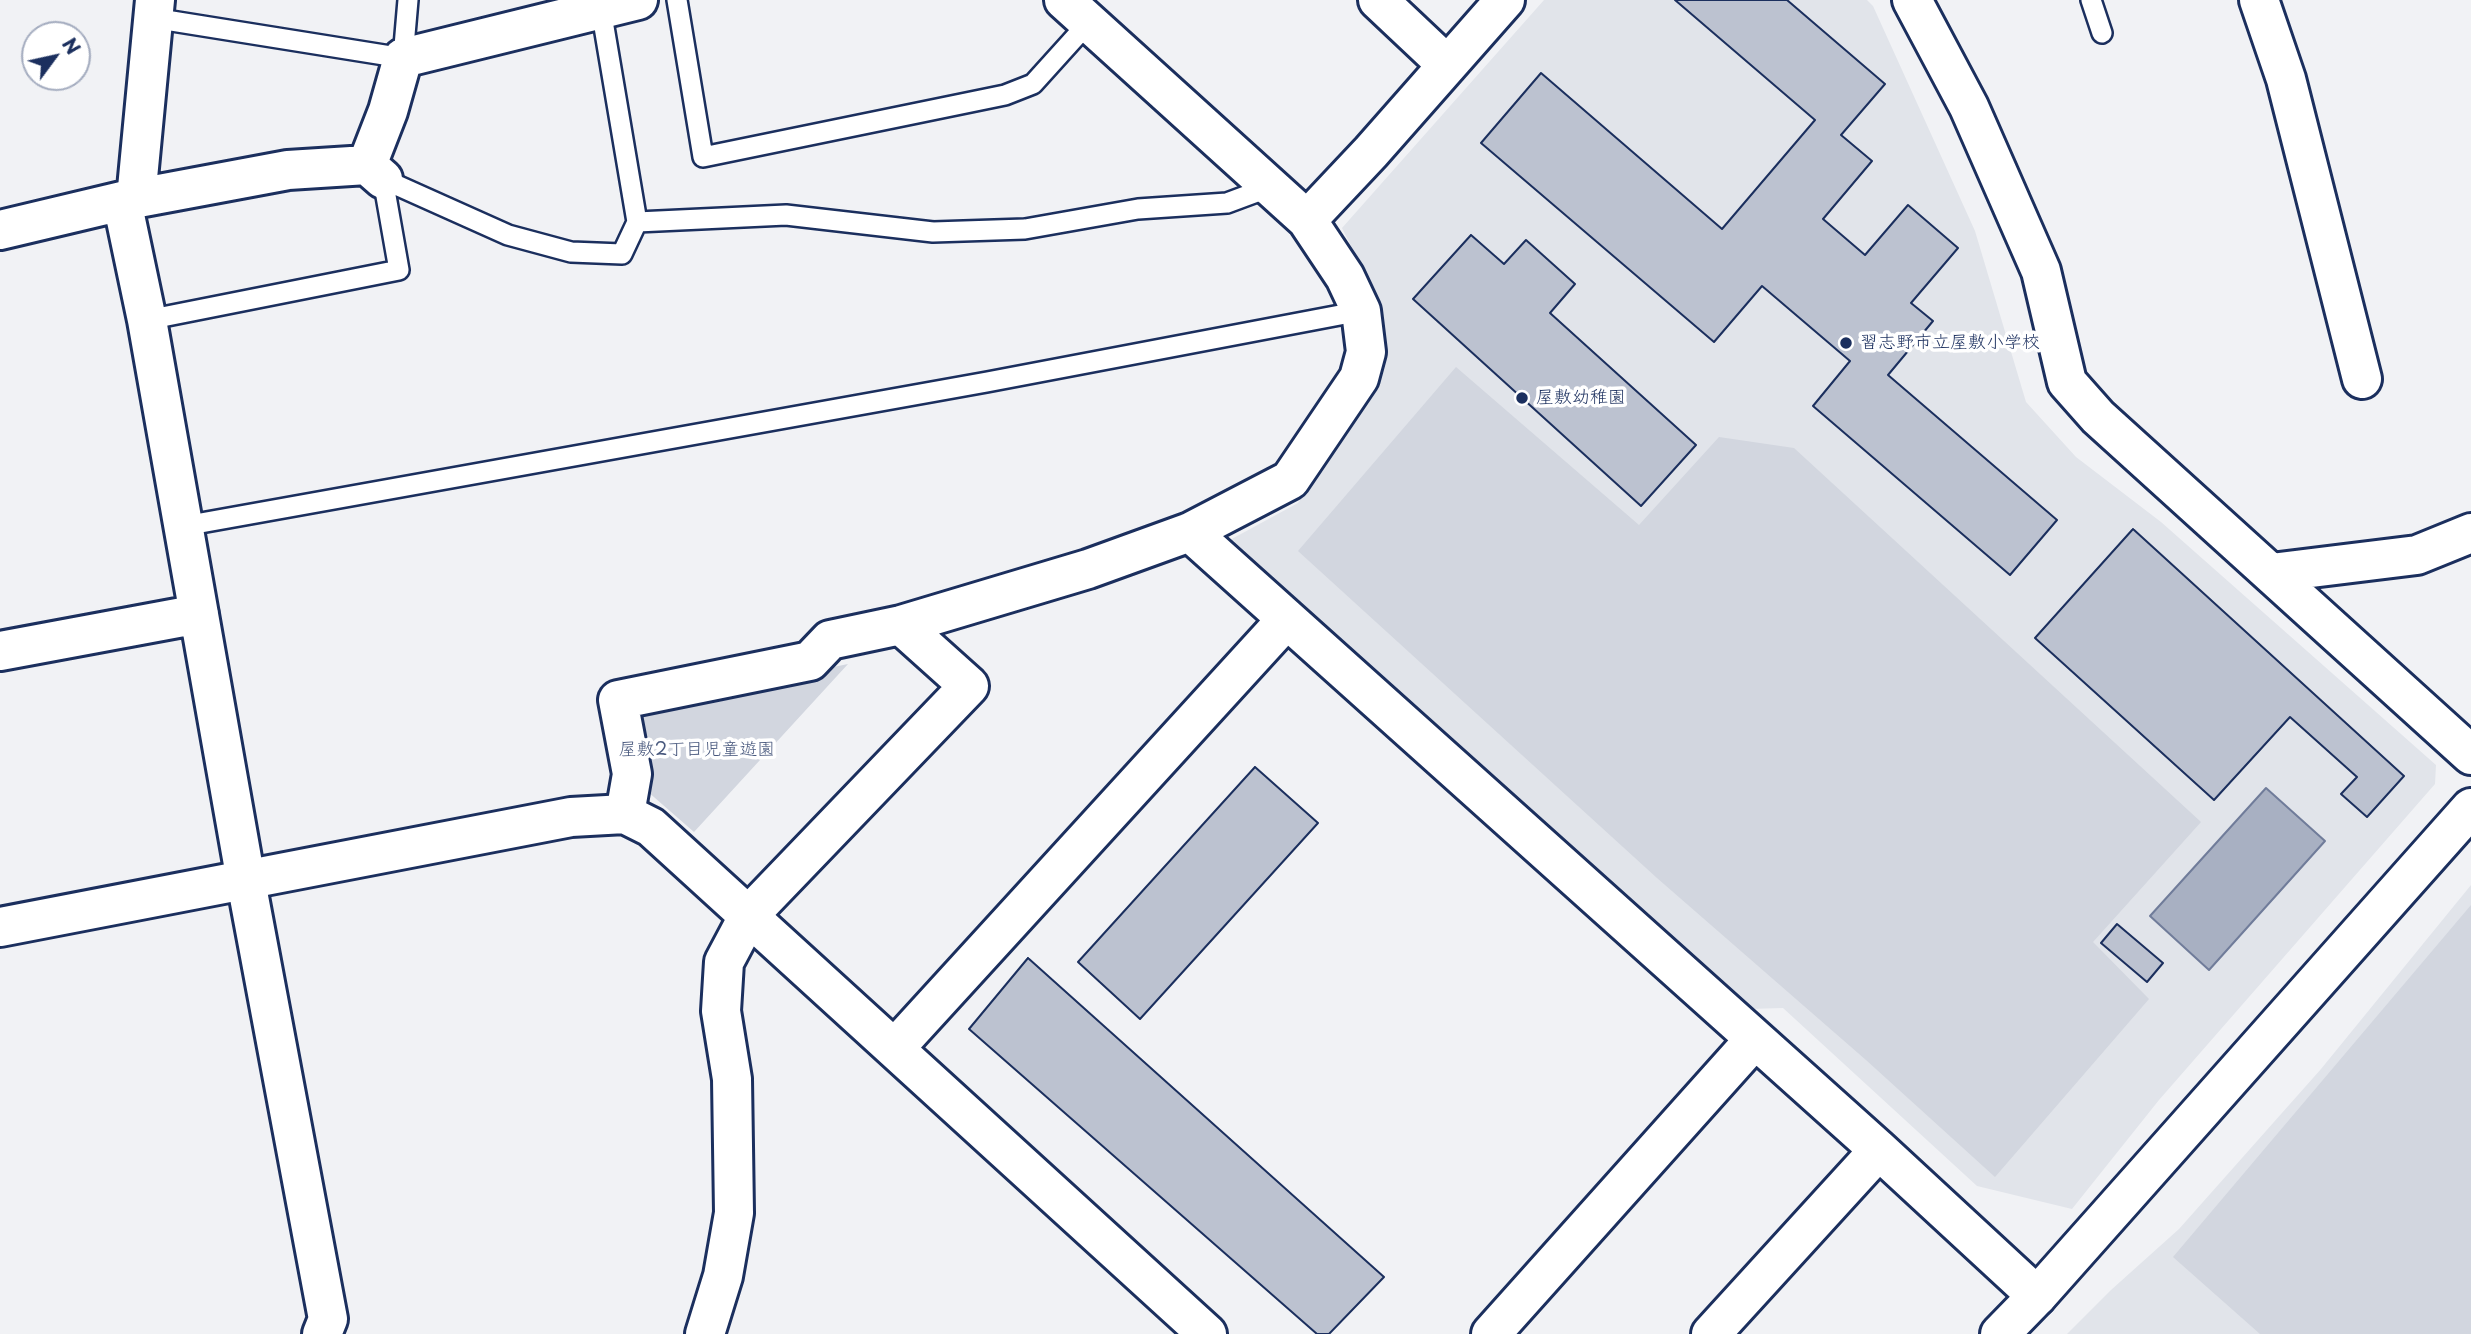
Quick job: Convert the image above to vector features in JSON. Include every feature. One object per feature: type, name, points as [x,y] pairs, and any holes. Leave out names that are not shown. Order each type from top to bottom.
[{"type":"street","points":[[0,230],[129,200],[288,170],[375,172],[402,58],[638,0]]},
{"type":"street","points":[[1378,0],[1447,65]]},
{"type":"street","points":[[1307,220],[1505,0]]},
{"type":"street","points":[[1912,0],[1969,107],[2041,271],[2067,382],[2098,416],[2471,755]]},
{"type":"street","points":[[2259,0],[2286,79],[2362,379]]},
{"type":"street","points":[[154,9],[129,200],[147,320],[246,881],[328,1319],[322,1334]]},
{"type":"street","points":[[625,814],[632,774],[618,700],[810,661],[830,640],[901,625],[1088,569],[1190,532],[1290,480],[1359,378],[1366,352],[1361,311],[1345,277],[1307,220],[1077,11]]},
{"type":"street","points":[[1190,532],[1879,1150],[2037,1296]]},
{"type":"street","points":[[2271,573],[2417,555],[2471,533]]},
{"type":"street","points":[[0,652],[199,614]]},
{"type":"street","points":[[895,1048],[1287,619]]},
{"type":"street","points":[[705,1334],[723,1276],[734,1213],[732,1079],[721,1011],[724,962],[749,915],[968,686],[901,625]]},
{"type":"street","points":[[2000,1334],[2037,1296],[2471,808]]},
{"type":"street","points":[[0,927],[571,817],[625,814],[651,827],[1207,1334]]},
{"type":"street","points":[[1492,1334],[1755,1039]]},
{"type":"street","points":[[1711,1334],[1879,1150]]},
{"type":"lane","points":[[154,9],[402,58],[408,0]]},
{"type":"lane","points":[[677,0],[703,157],[1005,95],[1033,85],[1077,11]]},
{"type":"lane","points":[[2091,0],[2102,33]]},
{"type":"lane","points":[[375,172],[508,235],[571,252],[622,254],[637,222],[601,9]]},
{"type":"lane","points":[[147,320],[399,270],[375,172]]},
{"type":"lane","points":[[637,222],[786,215],[933,232],[1026,229],[1138,209],[1227,203],[1270,187]]},
{"type":"lane","points":[[184,526],[987,382],[1361,311]]},
{"type":"shaded area","points":[[1544,0],[1867,0],[1873,6],[1975,231],[2026,402],[2076,457],[2161,522],[2436,765],[2435,784],[2159,1100],[2072,1209],[1977,1186],[1783,1008],[1748,1009],[1228,541],[1298,503],[1385,361],[1383,310],[1342,228]]},
{"type":"shaded area","points":[[2471,885],[2471,1334],[2067,1334],[2179,1229],[2321,1069]]},
{"type":"green space","points":[[1456,367],[1639,525],[1719,437],[1794,448],[2201,822],[2093,942],[2149,999],[1995,1177],[1866,1060],[1657,878],[1298,551]]},
{"type":"green space","name":"屋敷2丁目児童遊園","points":[[848,664],[694,832],[647,791],[636,720],[652,705]]},
{"type":"green space","points":[[2471,905],[2471,1334],[2260,1334],[2173,1257]]},
{"type":"water","points":[[2266,788],[2325,841],[2209,970],[2150,916]]},
{"type":"building","points":[[1675,0],[1787,0],[1885,84],[1841,135],[1872,161],[1823,219],[1865,255],[1908,205],[1958,248],[1911,303],[1933,321],[1888,375],[2057,520],[2010,575],[1813,406],[1850,361],[1762,286],[1714,342],[1481,143],[1541,73],[1722,229],[1815,120]]},
{"type":"building","points":[[1471,235],[1504,264],[1526,240],[1575,284],[1550,313],[1696,445],[1641,506],[1413,299]]},
{"type":"building","points":[[2133,529],[2404,776],[2367,817],[2341,794],[2357,777],[2290,717],[2214,800],[2035,638]]},
{"type":"building","points":[[1255,767],[1318,823],[1140,1019],[1078,962]]},
{"type":"building","points":[[2117,924],[2163,963],[2147,982],[2101,943]]},
{"type":"building","points":[[1028,958],[1384,1277],[1329,1334],[1317,1334],[969,1029]]},
{"type":"place","name":"習志野市立屋敷小学校","points":[[1846,343]]},
{"type":"place","name":"屋敷幼稚園","points":[[1522,398]]}]
